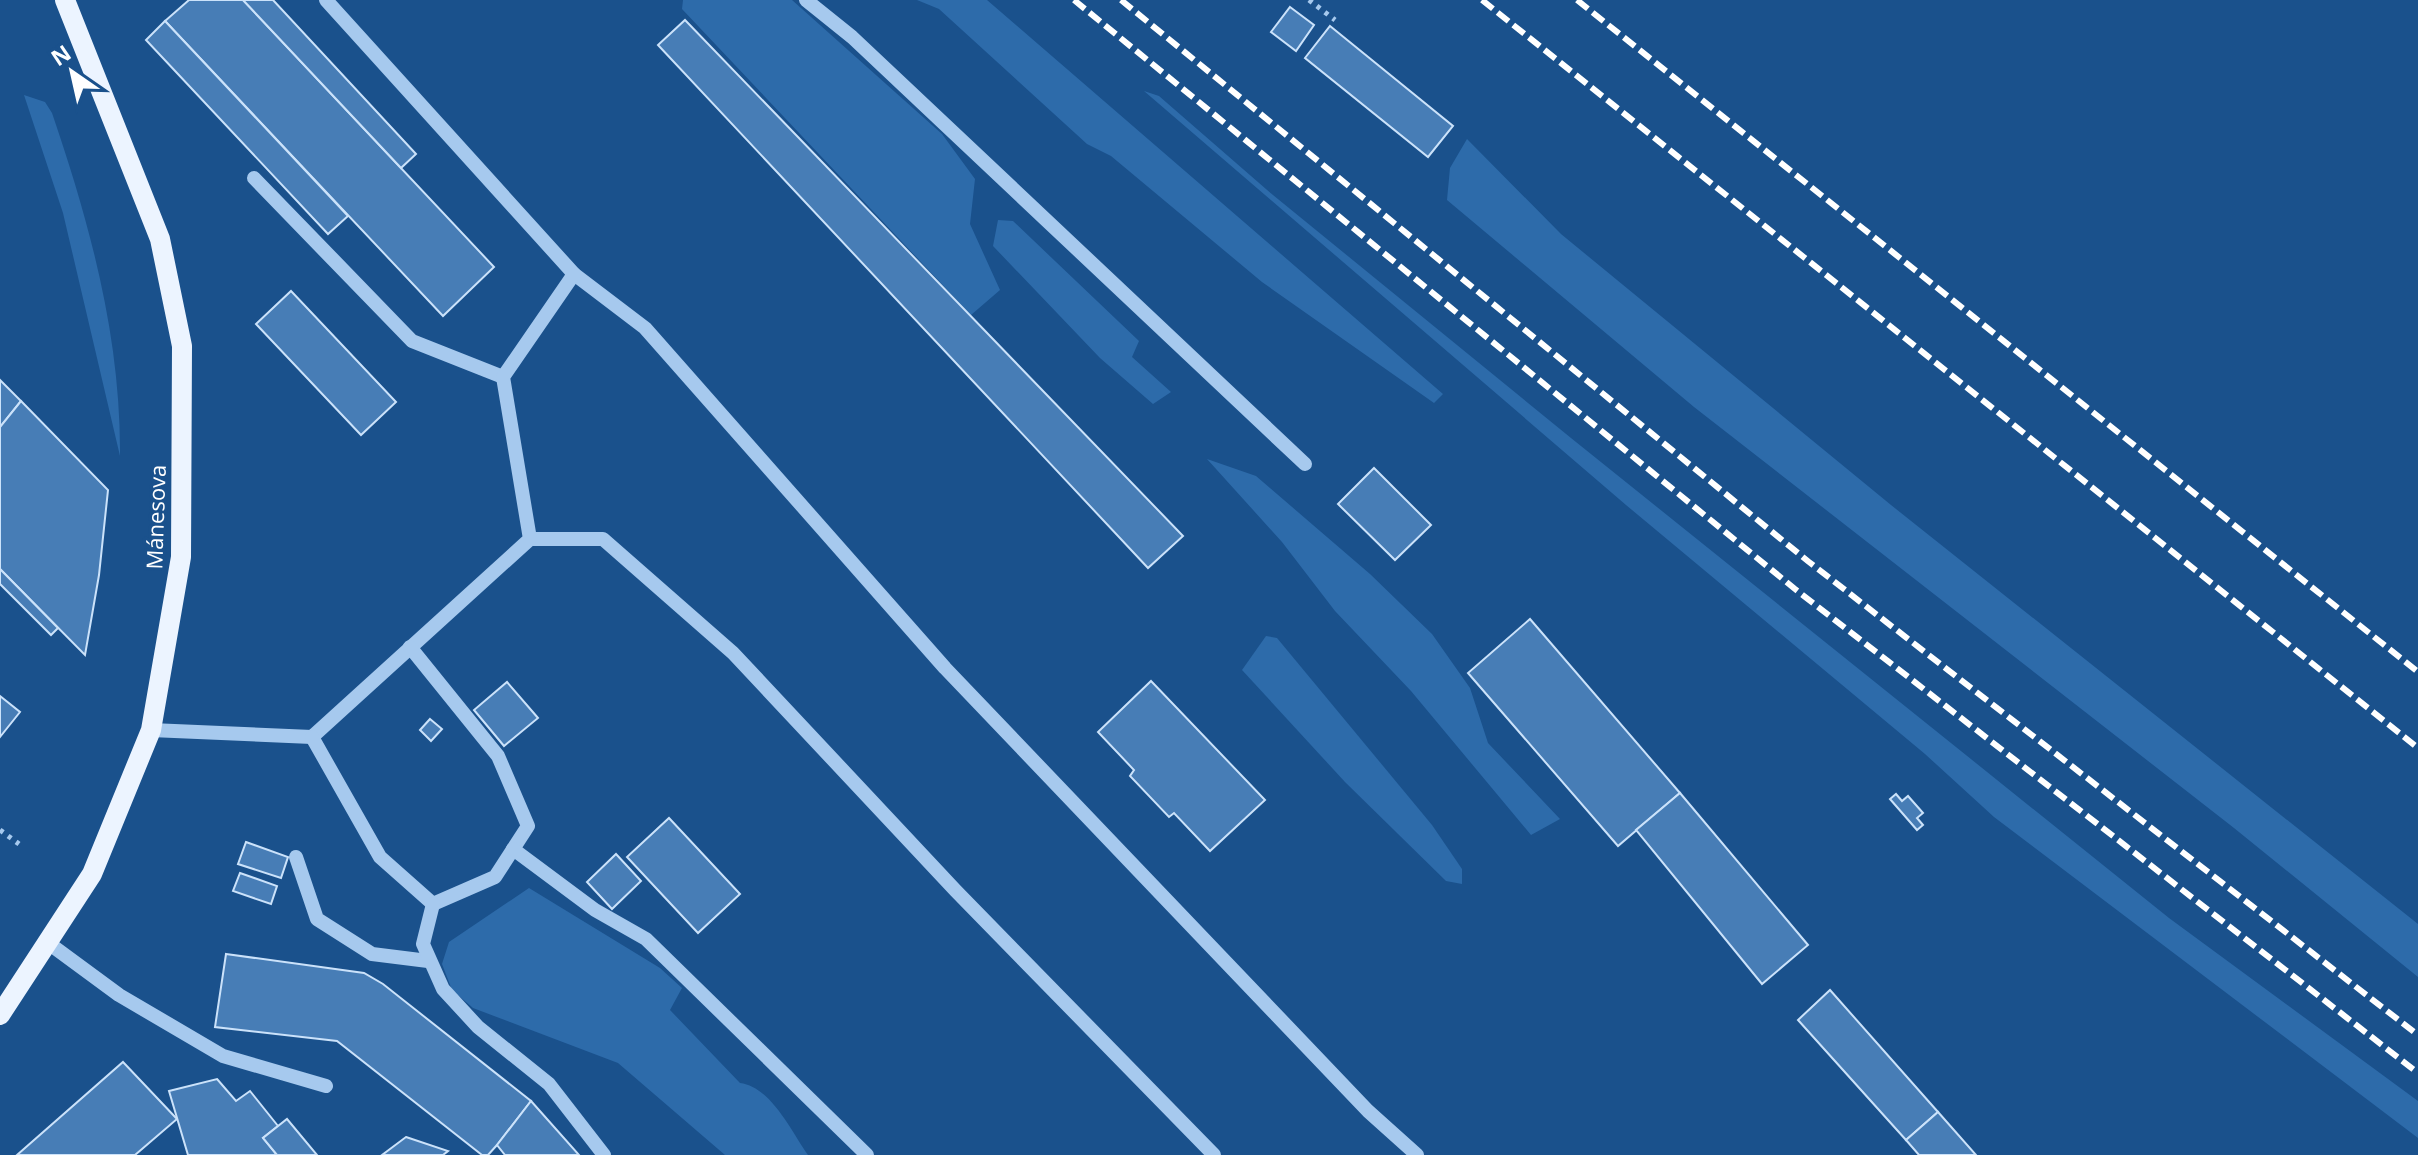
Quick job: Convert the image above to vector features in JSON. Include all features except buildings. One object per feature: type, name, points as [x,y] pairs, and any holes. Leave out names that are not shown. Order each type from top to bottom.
[{"type":"main road","name":"Mánesova","points":[[0,1015],[92,874],[151,730],[181,557],[182,346],[160,239],[65,0]]},
{"type":"lane","points":[[326,0],[574,274],[645,328],[945,668],[1368,1111],[1417,1155]]},
{"type":"lane","points":[[806,0],[852,37],[1305,464]]},
{"type":"lane","points":[[254,178],[412,341],[503,377]]},
{"type":"lane","points":[[530,539],[503,377],[574,274]]},
{"type":"lane","points":[[151,730],[312,737],[530,539],[603,539],[733,653],[956,891],[1214,1155]]},
{"type":"lane","points":[[410,647],[498,756],[528,826],[495,877],[433,904]]},
{"type":"lane","points":[[312,737],[380,857],[433,904]]},
{"type":"lane","points":[[513,849],[595,910],[646,939],[867,1155]]},
{"type":"lane","points":[[296,857],[317,919],[372,954],[428,961]]},
{"type":"lane","points":[[433,904],[423,944],[443,989],[478,1027],[549,1084],[604,1155]]},
{"type":"lane","points":[[47,942],[119,995],[223,1056],[326,1086]]},
{"type":"path","points":[[1309,0],[1335,20]]},
{"type":"path","points":[[0,830],[19,844]]},
{"type":"shaded area","points":[[683,0],[792,0],[942,134],[975,179],[970,224],[1000,290],[971,315],[682,9]]},
{"type":"shaded area","points":[[917,0],[987,0],[1443,394],[1434,403],[1262,282],[1111,156],[1087,144],[939,9]]},
{"type":"shaded area","points":[[1144,91],[1159,96],[1273,195],[1571,438],[2169,918],[2418,1101],[2418,1138],[1994,817],[1925,754],[1626,505]]},
{"type":"shaded area","points":[[24,95],[45,102],[52,113],[79,197],[109,325],[119,412],[120,456],[63,213]]},
{"type":"shaded area","points":[[1467,139],[1561,234],[1891,505],[2418,924],[2418,977],[2234,828],[1694,407],[1447,200],[1450,168]]},
{"type":"shaded area","points":[[998,220],[1013,221],[1139,341],[1132,357],[1171,392],[1153,404],[1100,358],[993,246]]},
{"type":"shaded area","points":[[1207,459],[1256,476],[1370,574],[1432,634],[1470,688],[1488,743],[1560,819],[1531,835],[1411,691],[1335,611],[1282,542]]},
{"type":"shaded area","points":[[1266,636],[1277,638],[1432,825],[1462,869],[1462,884],[1446,881],[1345,782],[1242,670]]},
{"type":"shaded area","points":[[529,888],[660,968],[682,988],[670,1010],[740,1083],[751,1086],[771,1101],[808,1155],[725,1155],[618,1063],[473,1008],[452,990],[442,964],[449,942]]},
{"type":"railway","points":[[1074,0],[1795,589],[2418,1073]]},
{"type":"railway","points":[[1121,0],[1809,562],[2418,1035]]},
{"type":"railway","points":[[1482,0],[2418,748]]},
{"type":"railway","points":[[1577,0],[2418,672]]}]
